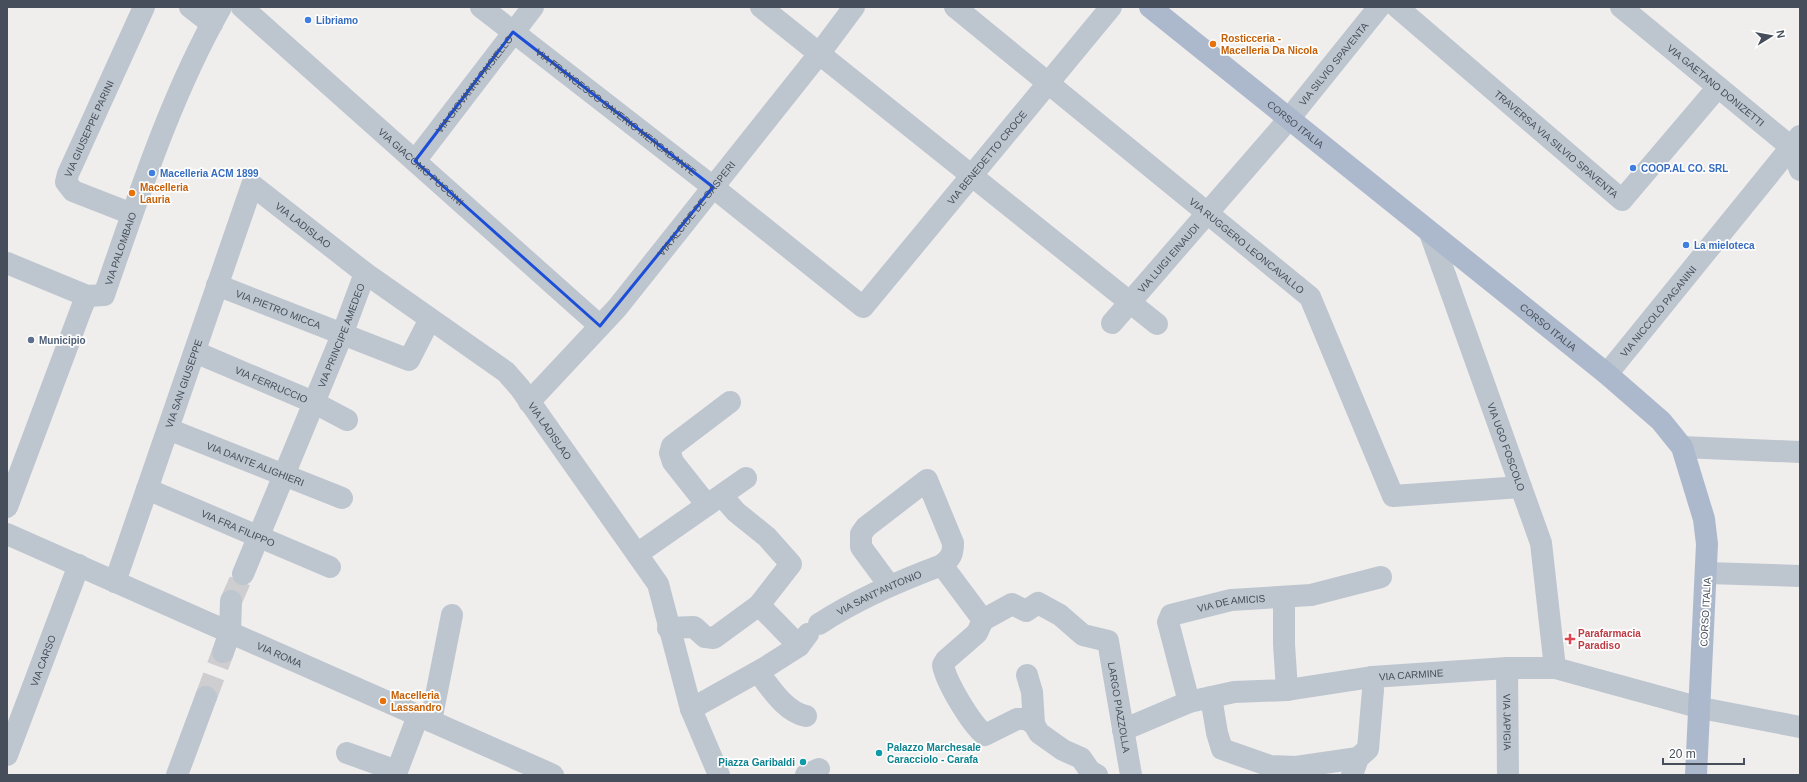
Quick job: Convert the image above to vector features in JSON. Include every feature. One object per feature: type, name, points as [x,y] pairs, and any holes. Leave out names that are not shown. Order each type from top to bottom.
[{"type":"main road","name":"CORSO ITALIA","points":[[1150,7],[1288,120],[1607,374],[1662,421],[1682,447],[1704,519],[1707,544],[1701,708],[1696,775]]},
{"type":"street","name":"VIA GIUSEPPE PARINI","points":[[132,214],[73,191],[66,182],[68,174],[144,7]]},
{"type":"street","points":[[190,7],[216,15]]},
{"type":"street","name":"VIA GIACOMO PUCCINI","points":[[242,7],[600,326]]},
{"type":"street","name":"VIA FRANCESCO SAVERIO MERCADANTE","points":[[481,7],[714,187],[863,307]]},
{"type":"street","name":"VIA GIOVANNI PAISIELLO","points":[[415,161],[533,7]]},
{"type":"street","points":[[761,7],[1156,324]]},
{"type":"street","name":"VIA ALCIDE DE GASPERI","points":[[529,402],[617,308],[820,54],[854,7]]},
{"type":"street","name":"VIA RUGGERO LEONCAVALLO","points":[[955,7],[1310,297],[1393,496],[1521,487]]},
{"type":"street","name":"VIA BENEDETTO CROCE","points":[[863,307],[971,175],[1049,84],[1111,7]]},
{"type":"street","name":"VIA SILVIO SPAVENTA","points":[[1288,120],[1379,7]]},
{"type":"street","name":"TRAVERSA VIA SILVIO SPAVENTA","points":[[1397,7],[1622,200],[1718,87]]},
{"type":"street","name":"VIA GAETANO DONIZETTI","points":[[1622,7],[1718,87],[1795,142],[1800,170]]},
{"type":"street","name":"VIA PALOMBAIO","points":[[87,296],[104,295],[132,214],[181,85],[216,15]]},
{"type":"street","name":"VIA LUIGI EINAUDI","points":[[1112,323],[1288,120]]},
{"type":"street","name":"VIA NICCOLÒ PAGANINI","points":[[1607,374],[1795,142]]},
{"type":"street","name":"VIA LADISLAO","points":[[252,185],[365,273],[506,372],[529,402],[658,584],[668,628],[691,709],[719,775]]},
{"type":"street","name":"VIA SAN GIUSEPPE","points":[[115,582],[252,185]]},
{"type":"street","name":"VIA UGO FOSCOLO","points":[[1430,232],[1541,543],[1555,668]]},
{"type":"street","points":[[7,263],[87,296],[7,506]]},
{"type":"street","name":"VIA PRINCIPE AMEDEO","points":[[243,574],[342,335],[365,273]]},
{"type":"street","name":"VIA PIETRO MICCA","points":[[217,285],[409,360],[430,320]]},
{"type":"street","name":"VIA FERRUCCIO","points":[[195,352],[313,402],[347,420]]},
{"type":"street","points":[[668,628],[694,627],[705,638],[714,638],[759,604],[791,564],[767,537],[736,512],[714,500],[673,462],[670,453],[672,446],[730,402]]},
{"type":"street","name":"VIA DANTE ALIGHIERI","points":[[168,428],[342,498]]},
{"type":"street","points":[[1682,447],[1800,452]]},
{"type":"street","points":[[637,554],[746,478]]},
{"type":"street","points":[[889,585],[860,547],[861,534],[866,527],[927,480],[953,543],[953,553],[949,560],[942,565],[983,620],[977,633],[946,660],[943,665],[944,673],[955,693],[985,735],[1017,719],[1026,718],[1034,724],[1040,733],[1063,750],[1081,758],[1090,771],[1097,775],[1131,770]]},
{"type":"street","name":"VIA FRA FILIPPO","points":[[147,489],[330,567]]},
{"type":"street","name":"VIA ROMA","points":[[7,534],[115,582],[226,642],[425,718],[553,775]]},
{"type":"street","name":"VIA CARSO","points":[[7,755],[79,565]]},
{"type":"street","name":"VIA SANT'ANTONIO","points":[[691,709],[758,672],[838,612],[889,585],[942,565]]},
{"type":"street","points":[[1707,573],[1800,576]]},
{"type":"street","name":"VIA DE AMICIS","points":[[1189,702],[1176,655],[1168,618],[1231,600],[1311,595],[1381,577]]},
{"type":"street","points":[[1284,597],[1284,644],[1287,690]]},
{"type":"street","points":[[226,642],[231,601]]},
{"type":"street","name":"LARGO PIAZZOLLA","points":[[983,620],[1012,604],[1026,612],[1038,603],[1060,615],[1083,635],[1108,641],[1131,770]]},
{"type":"street","points":[[759,604],[808,635]]},
{"type":"street","points":[[346,753],[396,773],[425,718],[452,615]]},
{"type":"street","name":"VIA CARMINE","points":[[1123,730],[1189,702],[1234,692],[1287,690],[1372,677],[1507,668],[1555,668],[1701,708],[1800,727]]},
{"type":"street","name":"VIA JAPIGIA","points":[[1507,668],[1508,775]]},
{"type":"street","points":[[758,672],[789,708],[797,714],[806,716]]},
{"type":"street","points":[[1026,676],[1032,692],[1034,724]]},
{"type":"street","points":[[1211,696],[1217,733],[1222,749],[1270,766],[1355,767],[1368,749],[1373,690],[1372,677]]},
{"type":"street","points":[[177,775],[206,697]]},
{"type":"highlighted area","points":[[513,32],[713,187],[600,326],[415,161]]},
{"type":"tunnel","points":[[231,601],[243,574]]},
{"type":"tunnel","points":[[206,697],[223,652]]},
{"type":"place","name":"Libriamo","points":[[308,20]]},
{"type":"place","name":"Rosticceria - Macelleria Da Nicola","points":[[1213,44]]},
{"type":"place","name":"COOP.AL CO. SRL","points":[[1633,168]]},
{"type":"place","name":"Macelleria ACM 1899","points":[[152,173]]},
{"type":"place","name":"Macelleria Lauria","points":[[132,193]]},
{"type":"place","name":"La mieloteca","points":[[1686,245]]},
{"type":"place","name":"Municipio","points":[[31,340]]},
{"type":"place","name":"Parafarmacia Paradiso","points":[[1570,639]]},
{"type":"place","name":"Macelleria Lassandro","points":[[383,701]]},
{"type":"place","name":"Palazzo Marchesale Caracciolo - Carafa","points":[[879,753]]},
{"type":"place","name":"Piazza Garibaldi","points":[[803,762]]}]
